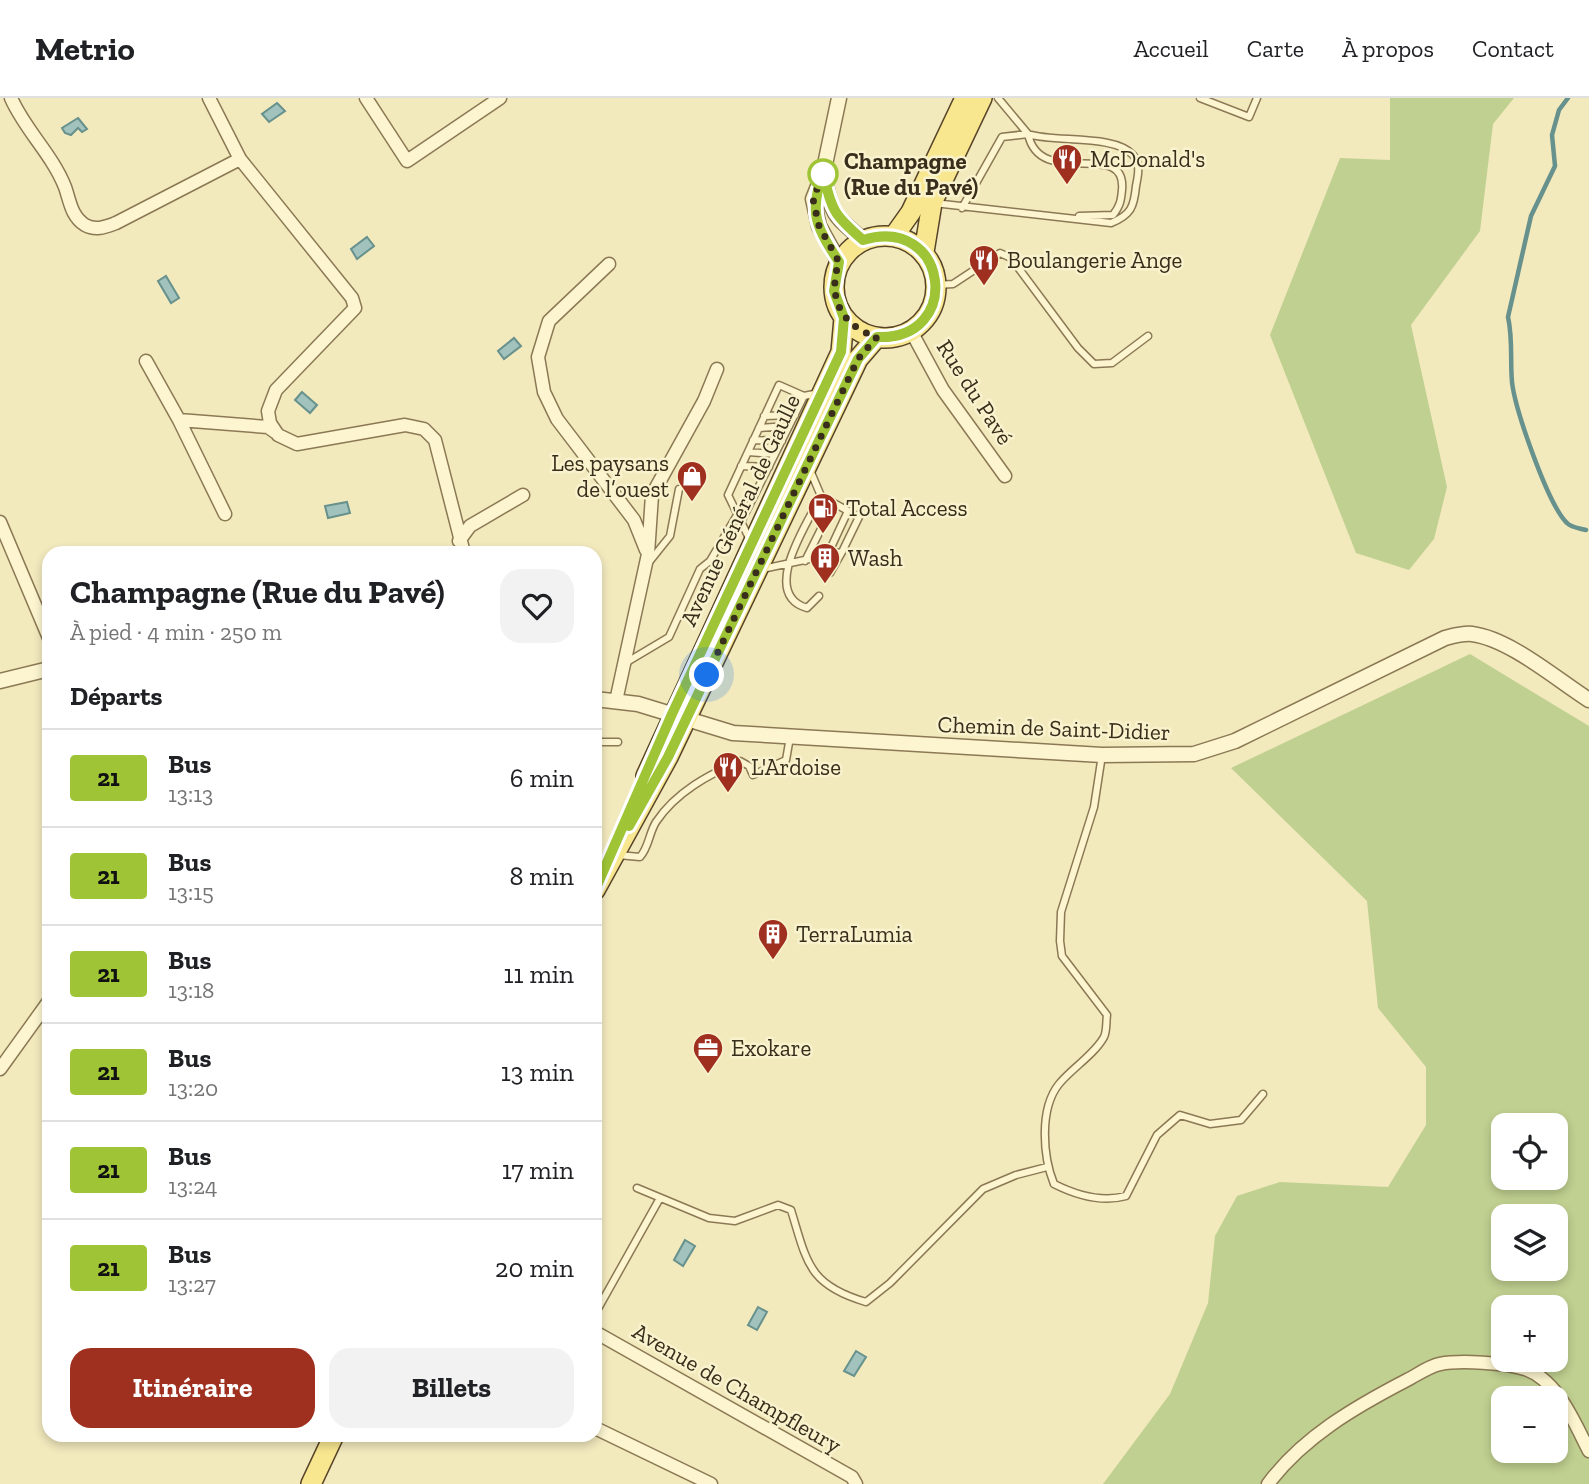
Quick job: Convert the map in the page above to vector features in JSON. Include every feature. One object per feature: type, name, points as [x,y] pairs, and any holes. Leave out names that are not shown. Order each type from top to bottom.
[{"type":"main road","points":[[894,236],[911,212],[965,98]]},
{"type":"main road","points":[[924,253],[932,203],[982,98]]},
{"type":"main road","points":[[878,235],[894,236],[911,242],[924,253],[935,273],[936,285],[930,312],[911,331],[889,338],[877,337],[853,327],[844,318],[834,291],[839,262],[849,249],[878,235]]},
{"type":"main road","name":"Avenue Général de Gaulle","points":[[614,851],[656,751],[679,716],[690,693],[813,394],[841,352],[844,318]]},
{"type":"main road","name":"Avenue Général de Gaulle","points":[[690,693],[757,570],[858,359],[877,337]]},
{"type":"main road","name":"Avenue Général de Gaulle","points":[[614,851],[668,757],[679,716]]},
{"type":"main road","points":[[602,876],[614,851]]},
{"type":"main road","points":[[310,1484],[331,1442]]},
{"type":"street","points":[[11,98],[21,120],[56,168],[72,211],[84,224],[97,229],[116,223],[240,159]]},
{"type":"street","points":[[209,98],[240,159],[352,298],[355,308],[276,390],[268,411],[270,423],[278,435]]},
{"type":"street","points":[[366,98],[407,160],[500,98]]},
{"type":"street","points":[[839,98],[823,174],[813,199],[819,226],[839,262]]},
{"type":"street","points":[[823,174],[832,210],[844,226],[863,240]]},
{"type":"street","points":[[609,264],[548,321],[538,358],[544,391],[557,419],[634,520],[648,554]]},
{"type":"street","name":"Rue du Pavé","points":[[911,331],[943,390],[1005,476]]},
{"type":"street","points":[[146,361],[179,420],[225,514]]},
{"type":"street","points":[[616,701],[648,554],[652,495],[704,401],[718,369]]},
{"type":"street","points":[[179,420],[268,427],[297,444],[405,425],[424,429],[435,440],[462,546]]},
{"type":"street","points":[[462,546],[470,526],[523,495]]},
{"type":"street","points":[[0,522],[42,621]]},
{"type":"street","name":"Chemin de Saint-Didier","points":[[602,700],[679,716],[733,733],[1102,755],[1194,754],[1235,741],[1445,638],[1469,634],[1489,638],[1511,650],[1589,700]]},
{"type":"street","points":[[0,681],[42,671]]},
{"type":"street","points":[[0,1069],[42,1011]]},
{"type":"street","name":"Avenue de Champfleury","points":[[602,1336],[852,1477],[856,1484]]},
{"type":"street","points":[[1268,1484],[1282,1465],[1345,1413],[1439,1364],[1477,1364],[1527,1370],[1550,1387],[1569,1411],[1589,1451]]},
{"type":"street","points":[[602,1431],[710,1484]]},
{"type":"lane","points":[[998,98],[1006,104],[1027,134],[1035,154],[1047,161],[1105,165],[1116,169],[1123,179],[1120,205],[1113,215],[1070,216]]},
{"type":"lane","points":[[1200,98],[1249,117],[1257,98]]},
{"type":"lane","points":[[932,203],[962,208],[1070,216],[1111,223],[1125,217],[1134,208],[1139,168],[1133,155],[1110,143],[1027,134],[1002,138],[962,208]]},
{"type":"lane","points":[[936,285],[953,284],[1000,253],[1011,258],[1078,348],[1094,363],[1112,363],[1148,336]]},
{"type":"lane","points":[[741,522],[795,415],[813,394],[779,385],[728,495],[737,515],[752,544]]},
{"type":"lane","points":[[764,416],[795,415]]},
{"type":"lane","points":[[759,428],[789,426]]},
{"type":"lane","points":[[753,440],[782,441]]},
{"type":"lane","points":[[748,452],[775,454]]},
{"type":"lane","points":[[807,463],[821,496],[859,517],[830,573]]},
{"type":"lane","points":[[741,466],[769,467]]},
{"type":"lane","points":[[645,569],[670,536],[679,489]]},
{"type":"lane","points":[[819,597],[807,608],[795,603],[788,593],[786,566],[821,496]]},
{"type":"lane","points":[[805,561],[834,503]]},
{"type":"lane","points":[[827,556],[848,511]]},
{"type":"lane","points":[[624,664],[669,637],[700,569],[710,561],[737,515]]},
{"type":"lane","points":[[757,570],[842,552]]},
{"type":"lane","points":[[614,851],[640,857],[656,822],[692,785],[709,774],[740,761],[749,766],[753,775],[786,760],[790,737]]},
{"type":"lane","points":[[602,742],[618,742]]},
{"type":"lane","points":[[1102,755],[1094,807],[1061,912],[1060,941],[1062,956],[1107,1015],[1105,1036],[1057,1086],[1050,1104],[1046,1134],[1047,1167],[1054,1184],[1072,1194],[1110,1201],[1126,1196],[1157,1135],[1180,1115],[1210,1124],[1241,1120],[1263,1094]]},
{"type":"lane","points":[[637,1188],[709,1218],[735,1222],[778,1205],[791,1210],[811,1271],[841,1294],[866,1302],[890,1283],[983,1189],[1016,1175],[1047,1167]]},
{"type":"lane","points":[[602,1302],[660,1198]]},
{"type":"green space","points":[[1390,98],[1514,98],[1493,124],[1480,231],[1411,325],[1447,487],[1434,539],[1409,570],[1356,553],[1270,335],[1340,158],[1390,160]]},
{"type":"green space","points":[[1470,654],[1589,726],[1589,1484],[1103,1484],[1170,1394],[1208,1303],[1215,1236],[1237,1196],[1280,1182],[1388,1187],[1426,1125],[1426,1067],[1378,1008],[1367,901],[1231,768]]},
{"type":"water","points":[[277,103],[285,111],[269,122],[262,114]]},
{"type":"water","points":[[78,118],[87,129],[82,132],[78,128],[71,135],[65,133],[62,128]]},
{"type":"water","points":[[367,237],[374,246],[357,259],[351,249]]},
{"type":"water","points":[[166,276],[179,298],[171,303],[158,281]]},
{"type":"water","points":[[514,338],[521,346],[504,359],[498,351]]},
{"type":"water","points":[[302,392],[317,405],[310,413],[295,400]]},
{"type":"water","points":[[347,502],[350,513],[328,518],[325,506]]},
{"type":"water","points":[[685,1240],[695,1246],[683,1266],[674,1260]]},
{"type":"water","points":[[758,1307],[767,1312],[757,1330],[748,1325]]},
{"type":"water","points":[[856,1351],[866,1357],[854,1376],[844,1371]]},
{"type":"waterway","points":[[1568,98],[1559,110],[1552,135],[1555,166],[1531,216],[1508,317],[1514,395],[1534,456],[1559,513],[1569,525],[1586,530]]},
{"type":"bus line","name":"21","points":[[602,875],[616,849],[672,714],[841,352],[844,318],[834,291],[839,262],[819,226],[813,199],[823,174],[832,210],[844,226],[863,240],[878,235],[894,236],[911,242],[924,253],[935,273],[935,298],[922,323],[900,336],[877,337],[858,359],[668,757],[629,826]]},
{"type":"place","name":"Champagne (Rue du Pavé)","points":[[823,174]]},
{"type":"place","name":"McDonald's","points":[[1067,186]]},
{"type":"place","name":"Boulangerie Ange","points":[[984,287]]},
{"type":"place","name":"Les paysans de l’ouest","points":[[692,503]]},
{"type":"place","name":"Total Access","points":[[823,535]]},
{"type":"place","name":"Wash","points":[[825,585]]},
{"type":"place","name":"L'Ardoise","points":[[728,794]]},
{"type":"place","name":"TerraLumia","points":[[773,961]]},
{"type":"place","name":"Exokare","points":[[708,1075]]},
{"type":"route","points":[[707,675],[858,359],[877,337],[864,334],[853,327],[837,305],[834,291],[839,262],[819,226],[813,199],[823,174]]}]
